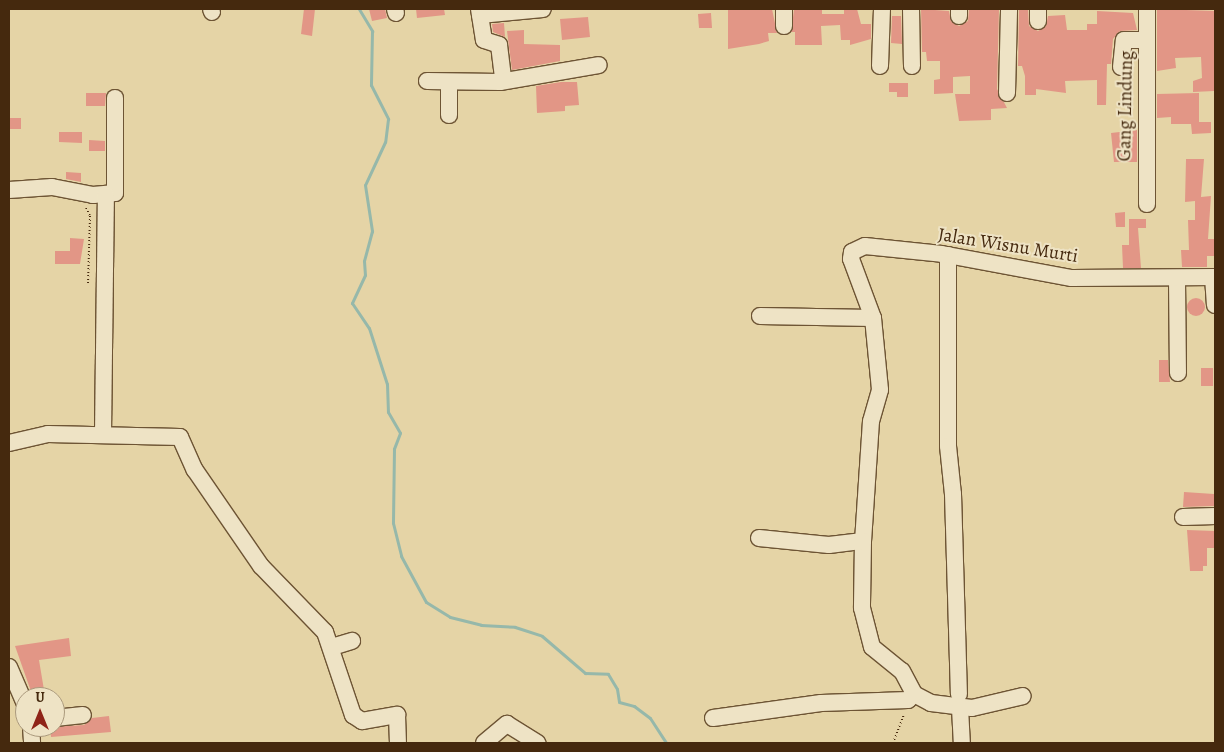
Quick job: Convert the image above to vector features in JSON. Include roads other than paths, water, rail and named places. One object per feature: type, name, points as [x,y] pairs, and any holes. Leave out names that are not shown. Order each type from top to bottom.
[{"type":"street","points":[[503,79],[499,45],[484,40],[479,12],[543,9]]},
{"type":"street","points":[[784,9],[784,26]]},
{"type":"street","points":[[880,66],[882,9]]},
{"type":"street","points":[[911,9],[912,66]]},
{"type":"street","points":[[1007,93],[1010,9]]},
{"type":"street","name":"Gang Lindung","points":[[1147,9],[1147,204]]},
{"type":"street","points":[[1121,68],[1124,40],[1147,40]]},
{"type":"street","points":[[427,81],[449,82],[503,79],[599,65]]},
{"type":"street","points":[[449,82],[449,115]]},
{"type":"street","points":[[9,190],[52,187],[85,194],[106,195],[116,192],[115,98]]},
{"type":"street","points":[[103,434],[106,195]]},
{"type":"street","name":"Jalan Wisnu Murti","points":[[873,318],[868,296],[853,270],[851,256],[856,249],[865,246],[948,255],[1062,277],[1177,280],[1214,277]]},
{"type":"street","points":[[948,255],[948,446],[953,494],[962,743]]},
{"type":"street","points":[[1214,277],[1215,305]]},
{"type":"street","points":[[1177,280],[1178,373]]},
{"type":"street","points":[[760,316],[873,318],[880,390],[871,420],[862,541],[862,608],[872,647],[902,671],[913,696]]},
{"type":"street","points":[[9,443],[48,434],[180,437],[195,470],[261,566],[323,629],[332,647],[353,715],[362,721],[397,715],[398,743]]},
{"type":"street","points":[[1183,517],[1215,516]]},
{"type":"street","points":[[759,538],[829,545],[862,541]]},
{"type":"street","points":[[332,647],[352,641]]},
{"type":"street","points":[[9,667],[18,687]]},
{"type":"street","points":[[713,718],[811,704],[913,696],[931,703],[1023,696]]},
{"type":"street","points":[[65,717],[83,715]]},
{"type":"street","points":[[484,743],[506,724],[537,743]]},
{"type":"waterway","points":[[359,9],[372,31],[371,85],[388,119],[385,142],[365,185],[372,231],[364,261],[365,275],[352,303],[369,328],[387,384],[388,412],[400,433],[394,449],[393,523],[401,556],[426,602],[450,617],[481,625],[515,627],[542,636],[585,673],[608,674],[617,689],[619,702],[634,706],[650,718],[666,743]]}]
